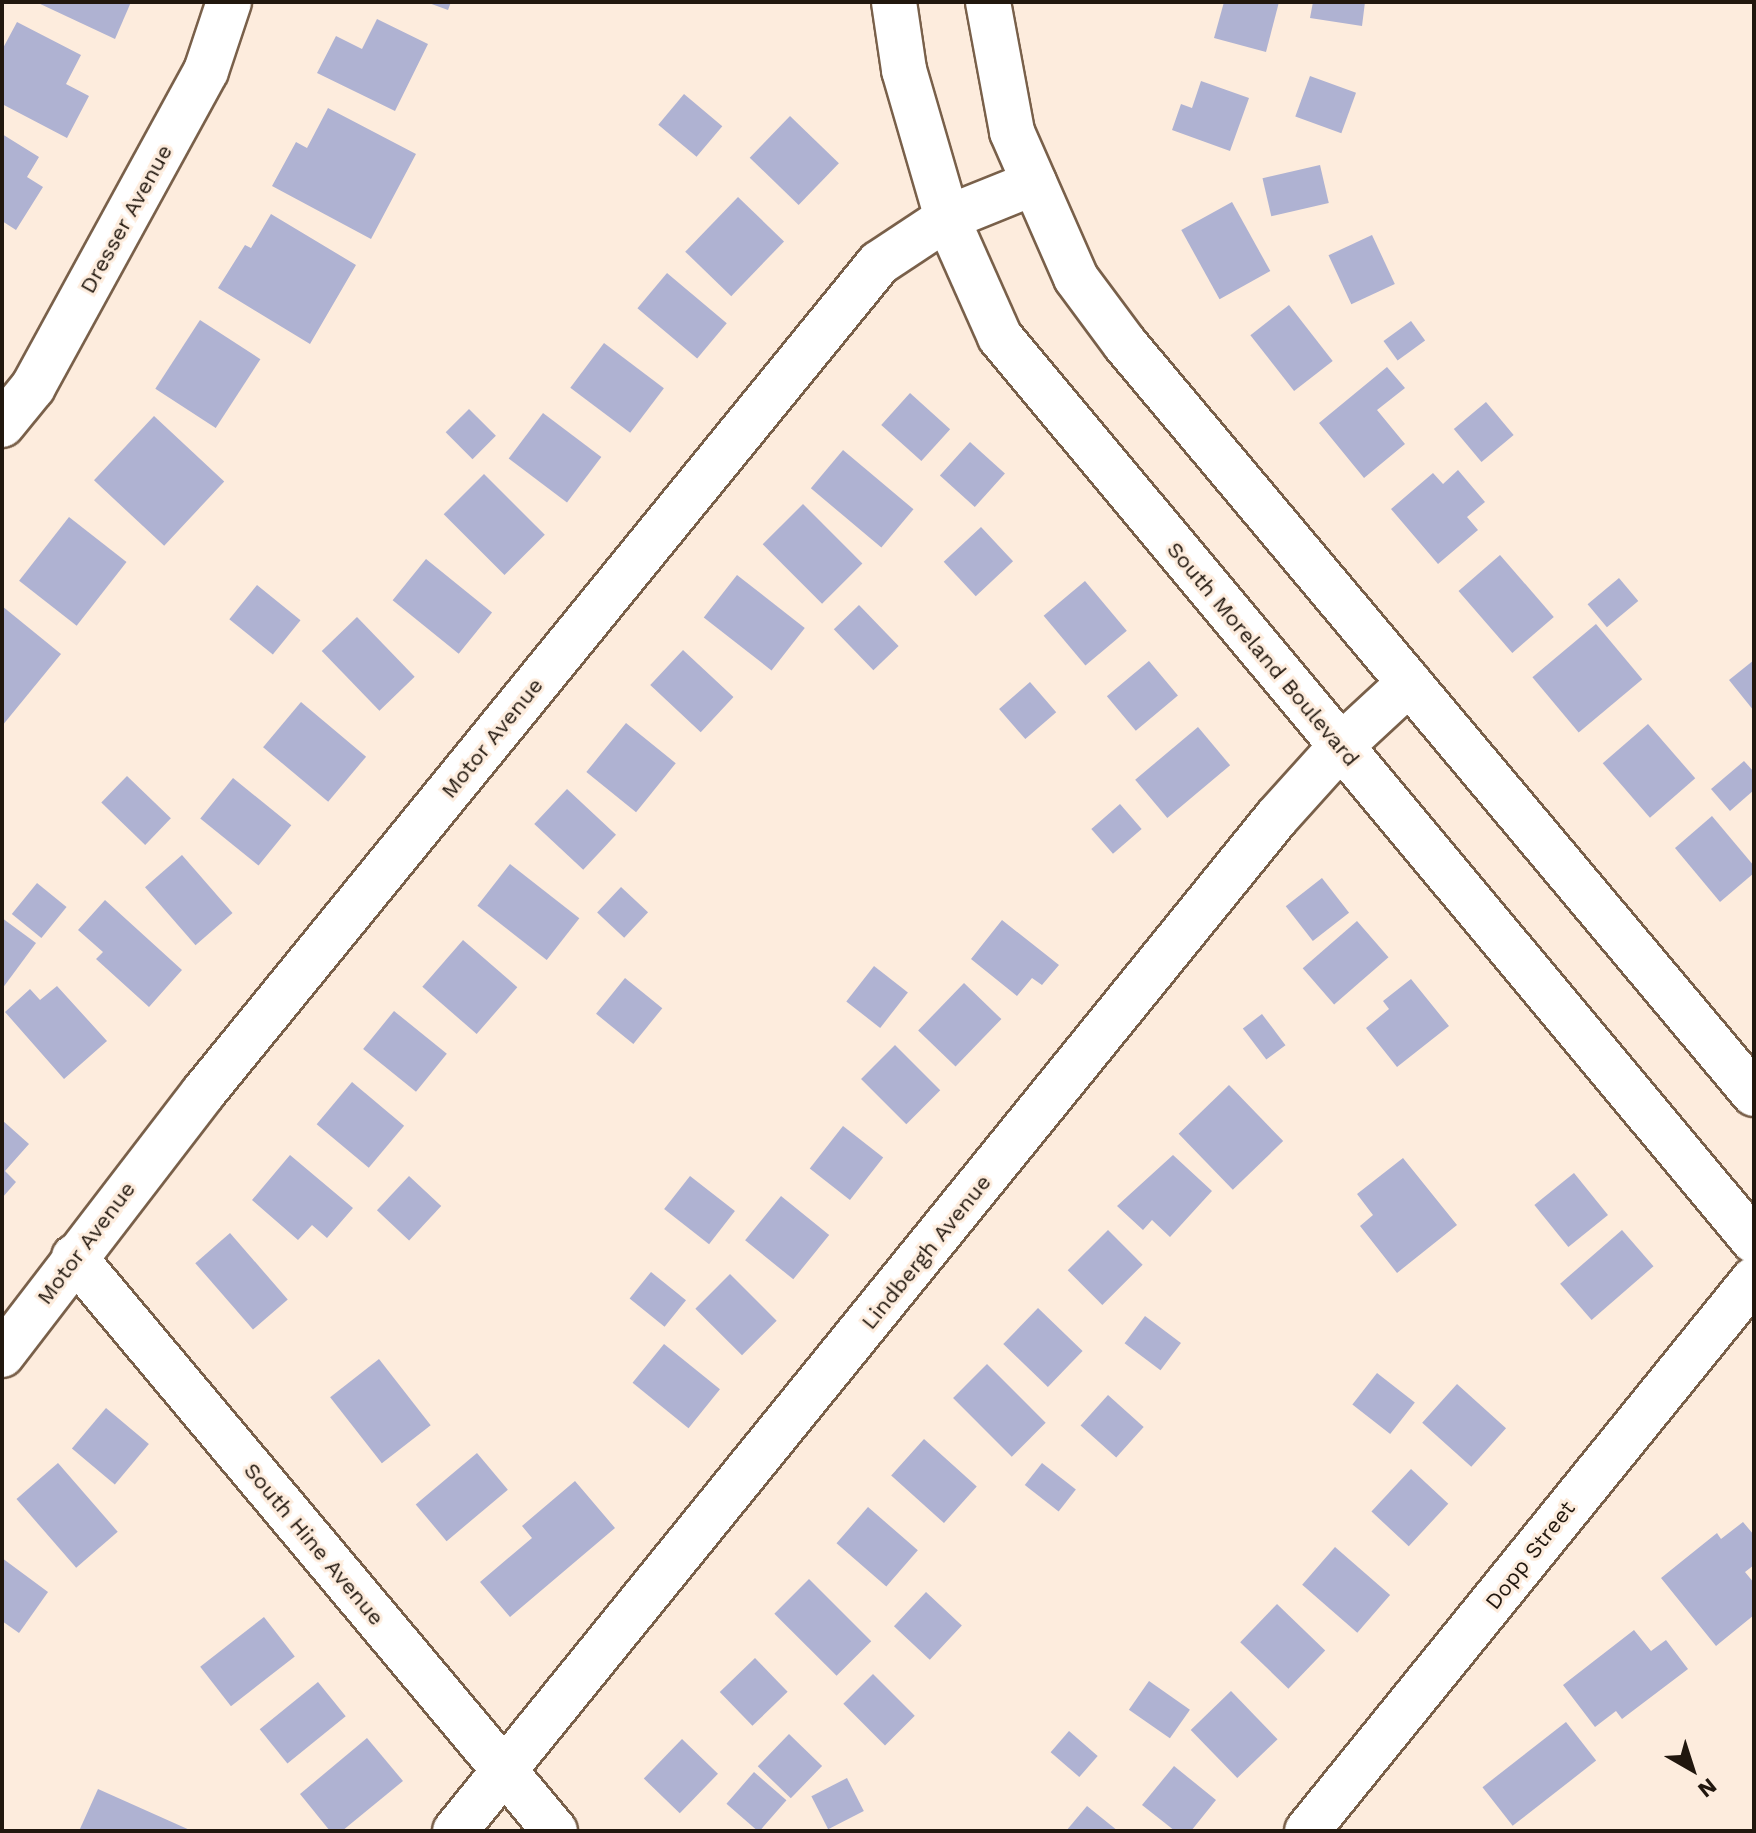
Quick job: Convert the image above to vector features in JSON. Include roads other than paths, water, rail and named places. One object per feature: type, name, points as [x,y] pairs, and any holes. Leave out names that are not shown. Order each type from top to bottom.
[{"type":"street","name":"Dresser Avenue","points":[[2,425],[33,387],[199,85],[229,2]]},
{"type":"street","name":"South Moreland Boulevard","points":[[894,2],[904,70],[947,218],[1000,337],[1029,378],[1754,1241]]},
{"type":"street","points":[[988,2],[1012,132],[1076,278],[1125,344],[1754,1094]]},
{"type":"street","name":"Motor Avenue","points":[[2,1355],[74,1257],[879,263],[947,218],[1034,183]]},
{"type":"street","name":"Lindbergh Avenue","points":[[455,1831],[506,1772],[1267,829],[1341,746],[1409,683]]},
{"type":"street","name":"South Hine Avenue","points":[[74,1257],[555,1831]]},
{"type":"street","name":"Dopp Street","points":[[1307,1831],[1754,1279]]}]
